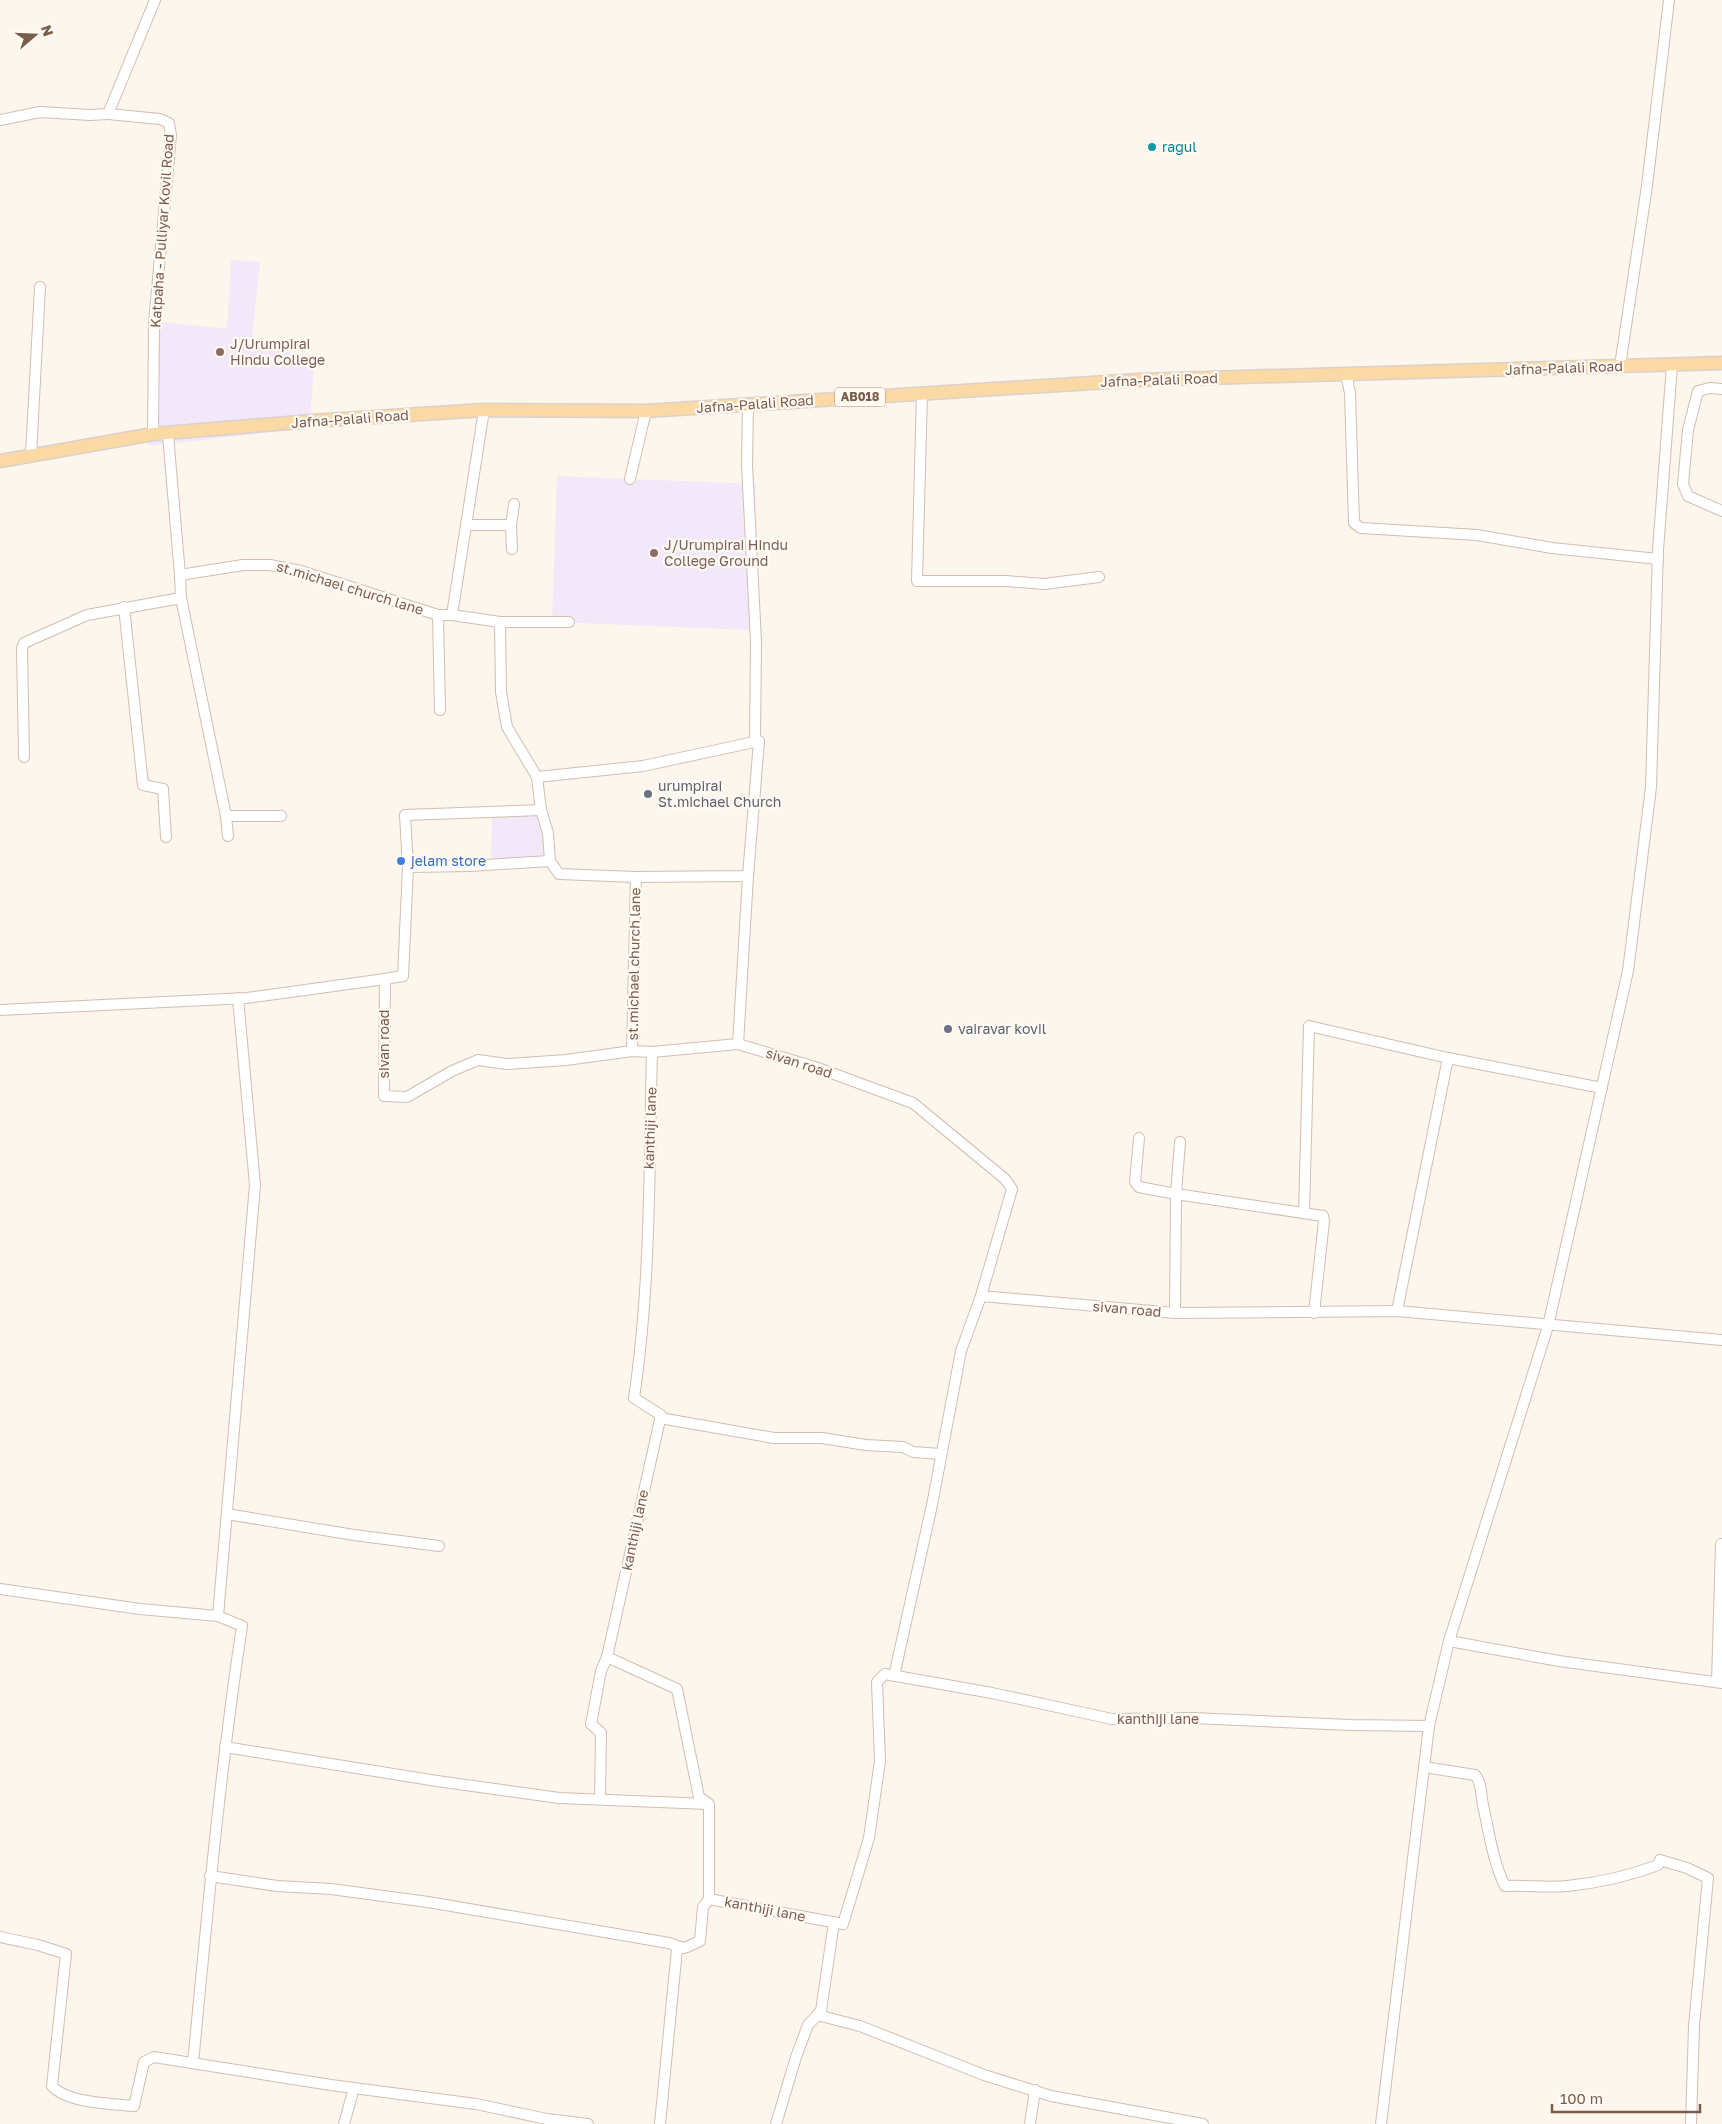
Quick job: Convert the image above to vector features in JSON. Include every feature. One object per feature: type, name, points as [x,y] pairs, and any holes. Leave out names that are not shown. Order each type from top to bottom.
[{"type":"main road","name":"Jafna-Palali Road","points":[[0,460],[153,434],[168,435],[313,421],[484,410],[646,411],[1139,380],[1722,363]]},
{"type":"street","points":[[0,120],[40,112],[90,115],[108,114],[155,0]]},
{"type":"street","points":[[1620,366],[1647,186],[1669,0]]},
{"type":"street","name":"Katpaha - Pulliyar Kovil Road","points":[[108,114],[160,119],[169,123],[172,135],[154,323],[153,434]]},
{"type":"street","points":[[31,455],[40,287]]},
{"type":"street","points":[[1381,2124],[1429,1726],[1449,1641],[1548,1326],[1628,971],[1651,787],[1658,559],[1672,365]]},
{"type":"street","points":[[1346,374],[1350,393],[1354,523],[1361,528],[1477,535],[1552,548],[1658,559]]},
{"type":"street","points":[[1722,389],[1710,388],[1698,391],[1688,430],[1683,484],[1688,496],[1722,511]]},
{"type":"street","points":[[922,393],[917,581],[1006,581],[1044,584],[1099,577]]},
{"type":"street","points":[[748,404],[747,465],[756,641],[755,742]]},
{"type":"street","points":[[452,615],[484,410]]},
{"type":"street","points":[[630,478],[646,411]]},
{"type":"street","points":[[168,435],[181,598],[226,816],[228,836]]},
{"type":"street","points":[[512,549],[511,525],[514,504]]},
{"type":"street","points":[[467,525],[511,525]]},
{"type":"street","name":"st.michael church lane","points":[[180,575],[243,565],[270,565],[301,571],[438,615],[452,615],[500,622],[569,622]]},
{"type":"street","points":[[24,757],[22,648],[24,643],[87,615],[181,598]]},
{"type":"street","points":[[124,607],[143,785],[163,789],[166,837]]},
{"type":"street","points":[[438,615],[440,710]]},
{"type":"street","points":[[408,867],[477,866],[550,861],[548,833],[537,777],[507,727],[501,692],[500,622]]},
{"type":"street","points":[[537,777],[643,766],[759,741],[748,876],[738,1044]]},
{"type":"street","points":[[0,1010],[238,998],[404,976],[408,867],[405,815],[542,810]]},
{"type":"street","points":[[226,816],[281,816]]},
{"type":"street","name":"st.michael church lane","points":[[550,861],[559,874],[636,877],[748,876]]},
{"type":"street","name":"st.michael church lane","points":[[632,1051],[636,877]]},
{"type":"street","name":"sivan road","points":[[385,979],[384,1096],[407,1097],[452,1071],[478,1060],[507,1064],[546,1062],[632,1051],[652,1052],[738,1044],[815,1067],[913,1104],[1005,1178],[1012,1189],[981,1296],[1175,1313],[1397,1311],[1548,1326],[1722,1340]]},
{"type":"street","points":[[218,1616],[255,1185],[238,998]]},
{"type":"street","points":[[1304,1213],[1309,1026],[1448,1058],[1602,1088]]},
{"type":"street","name":"kanthiji lane","points":[[600,1799],[601,1733],[591,1724],[601,1671],[607,1657],[661,1415],[634,1398],[640,1354],[646,1260],[652,1052]]},
{"type":"street","points":[[1397,1311],[1448,1058]]},
{"type":"street","points":[[1139,1138],[1135,1182],[1139,1187],[1324,1216],[1314,1313]]},
{"type":"street","points":[[1175,1313],[1176,1194],[1180,1142]]},
{"type":"street","points":[[776,2124],[796,2056],[808,2025],[821,2011],[834,1922],[843,1924],[869,1838],[880,1762],[878,1682],[885,1674],[894,1676],[932,1505],[961,1351],[981,1296]]},
{"type":"street","points":[[660,1418],[774,1438],[822,1438],[866,1445],[904,1447],[913,1452],[941,1454]]},
{"type":"street","points":[[228,1514],[354,1536],[439,1546]]},
{"type":"street","points":[[1449,1641],[1559,1661],[1719,1682],[1721,1544]]},
{"type":"street","points":[[0,1589],[140,1609],[218,1616],[242,1626],[210,1876],[193,2063]]},
{"type":"street","points":[[607,1657],[677,1689],[699,1797],[709,1804]]},
{"type":"street","name":"kanthiji lane","points":[[894,1676],[992,1693],[1112,1719],[1192,1718],[1350,1725],[1429,1726]]},
{"type":"street","points":[[225,1747],[436,1781],[559,1798],[709,1804]]},
{"type":"street","points":[[1424,1767],[1475,1775],[1479,1780],[1482,1804],[1499,1874],[1505,1886],[1567,1886],[1587,1883],[1636,1873],[1658,1865],[1660,1860],[1708,1878],[1694,2026],[1691,2124]]},
{"type":"street","name":"kanthiji lane","points":[[709,1804],[709,1898],[834,1922]]},
{"type":"street","points":[[210,1876],[277,1886],[331,1889],[482,1910],[582,1930],[669,1943],[683,1948]]},
{"type":"street","points":[[660,2124],[677,1949],[700,1941],[703,1908],[709,1898]]},
{"type":"street","points":[[0,1937],[38,1945],[66,1954],[52,2086],[57,2092],[103,2104],[134,2106],[144,2062],[154,2057],[354,2088],[476,2104],[547,2119],[588,2124]]},
{"type":"street","points":[[817,2016],[860,2026],[984,2074],[1051,2096],[1204,2124]]},
{"type":"street","points":[[344,2124],[354,2088]]},
{"type":"street","points":[[1030,2124],[1035,2090]]},
{"type":"shaded area","name":"J/Urumpirai Hindu College","points":[[231,260],[260,262],[251,347],[315,356],[309,428],[148,446],[161,322],[227,329]]},
{"type":"shaded area","name":"J/Urumpirai Hindu College Ground","points":[[557,476],[756,484],[751,630],[552,622]]},
{"type":"shaded area","points":[[541,810],[550,861],[491,865],[492,813]]},
{"type":"place","name":"ragul","points":[[1152,147]]},
{"type":"place","name":"J/Urumpirai Hindu College","points":[[220,352]]},
{"type":"place","name":"J/Urumpirai Hindu College Ground","points":[[654,553]]},
{"type":"place","name":"urumpirai St.michael Church","points":[[648,794]]},
{"type":"place","name":"jelam store","points":[[401,861]]},
{"type":"place","name":"vairavar kovil","points":[[948,1029]]}]
